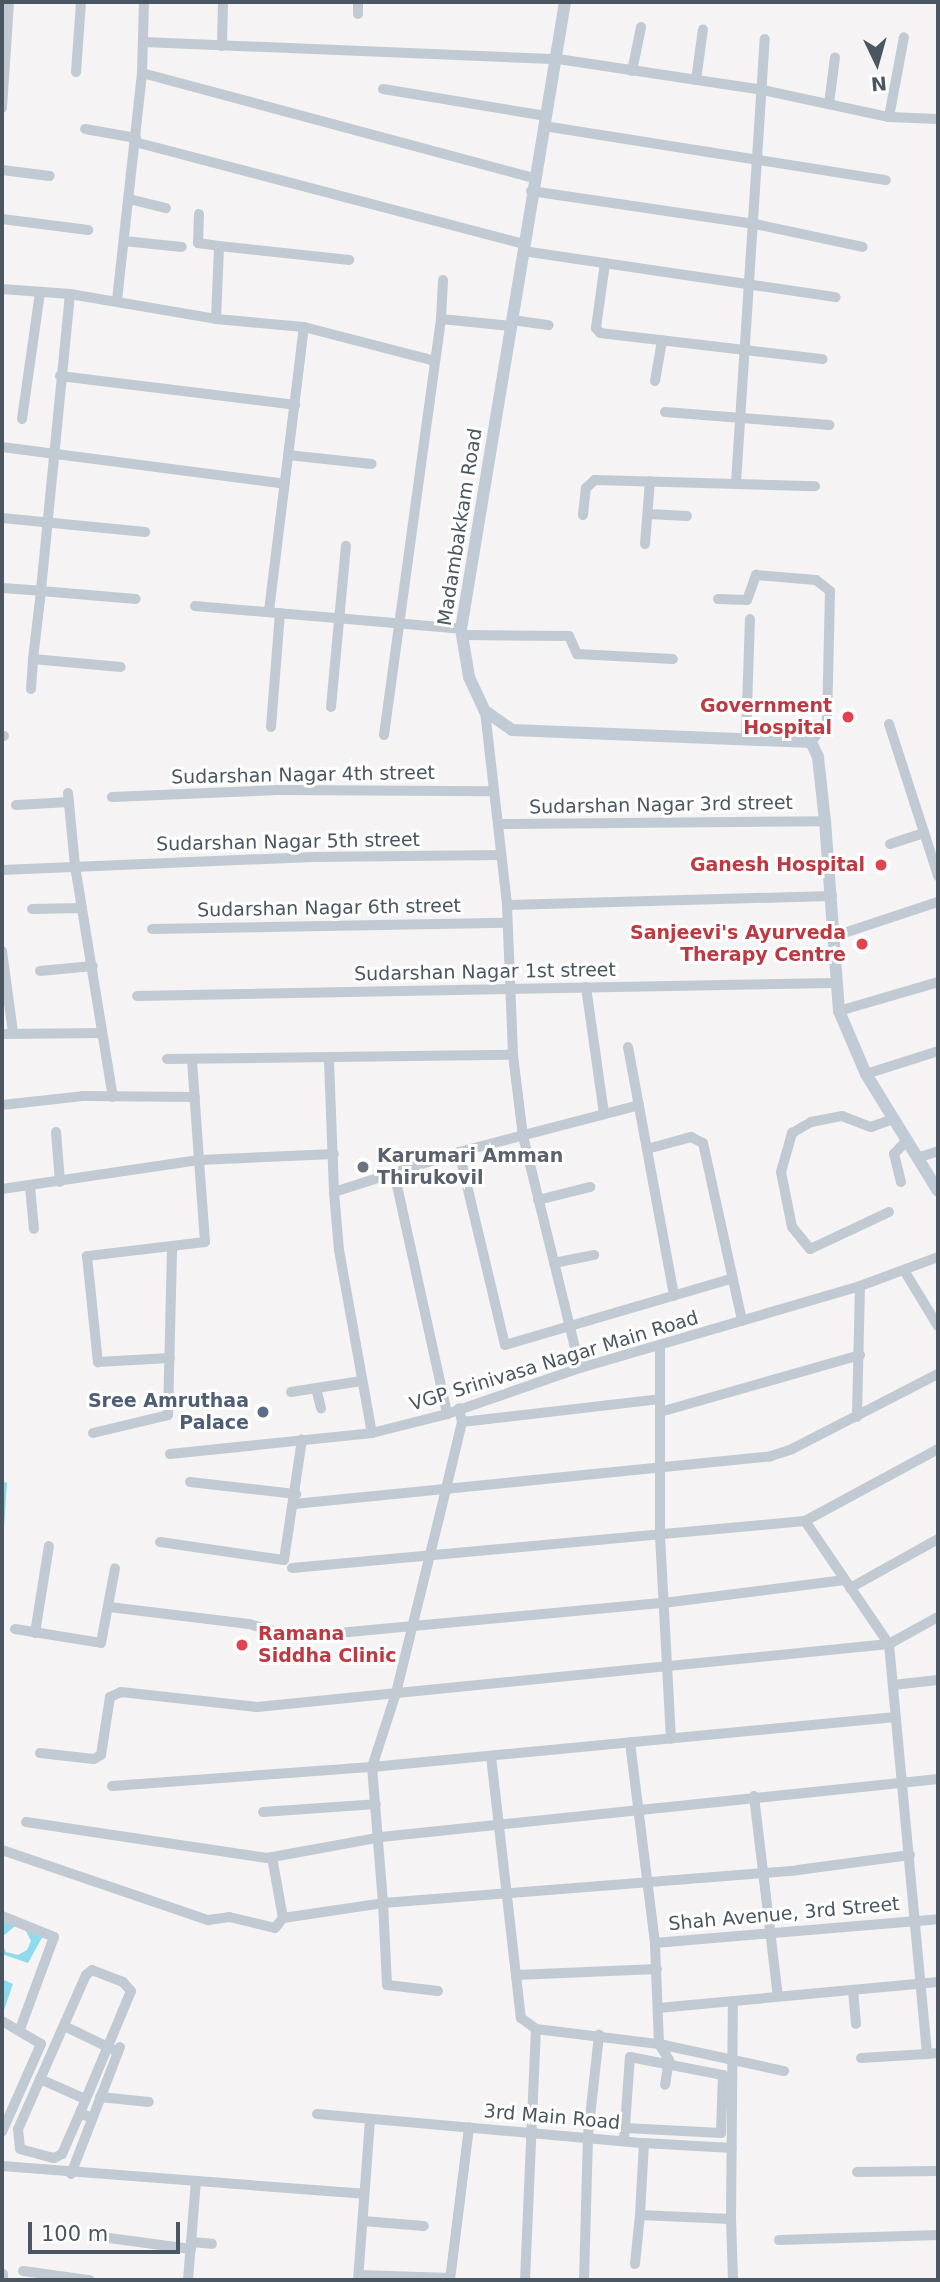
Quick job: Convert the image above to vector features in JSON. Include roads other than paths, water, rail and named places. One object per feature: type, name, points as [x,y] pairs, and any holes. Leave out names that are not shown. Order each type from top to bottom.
[{"type":"street","points":[[2,108],[4,37],[9,2]]},
{"type":"street","points":[[76,72],[81,2]]},
{"type":"street","points":[[117,300],[136,140],[144,42],[144,2]]},
{"type":"street","points":[[222,46],[223,2]]},
{"type":"street","points":[[358,14],[359,2]]},
{"type":"street","name":"Madambakkam Road","points":[[485,711],[469,677],[462,632],[532,184],[558,59],[565,2]]},
{"type":"street","points":[[632,71],[641,27]]},
{"type":"street","points":[[696,80],[703,29]]},
{"type":"street","points":[[889,117],[904,37]]},
{"type":"street","points":[[736,483],[747,350],[765,39]]},
{"type":"street","points":[[144,42],[558,59],[762,90],[889,117],[938,119]]},
{"type":"street","points":[[829,104],[835,57]]},
{"type":"street","points":[[142,73],[532,184],[755,224],[863,247]]},
{"type":"street","points":[[383,89],[545,121],[886,180]]},
{"type":"street","points":[[85,128],[524,247],[606,263],[836,297]]},
{"type":"street","points":[[2,170],[50,176]]},
{"type":"street","points":[[129,199],[166,208]]},
{"type":"street","points":[[199,214],[198,243],[349,260]]},
{"type":"street","points":[[2,219],[88,230]]},
{"type":"street","points":[[124,241],[182,247]]},
{"type":"street","points":[[216,319],[219,246]]},
{"type":"street","points":[[606,263],[598,332],[822,359]]},
{"type":"street","points":[[384,735],[441,319],[443,280]]},
{"type":"street","points":[[2,289],[70,294],[216,319],[304,327],[435,361]]},
{"type":"street","points":[[22,419],[40,292]]},
{"type":"street","points":[[31,688],[70,294]]},
{"type":"street","points":[[441,319],[549,325]]},
{"type":"street","points":[[269,611],[304,327]]},
{"type":"street","points":[[655,382],[662,341]]},
{"type":"street","points":[[60,376],[295,405]]},
{"type":"street","points":[[665,412],[829,425]]},
{"type":"street","points":[[2,447],[285,484]]},
{"type":"street","points":[[288,454],[372,464]]},
{"type":"street","points":[[645,544],[650,481]]},
{"type":"street","points":[[583,515],[585,492],[591,482],[815,486]]},
{"type":"street","points":[[648,514],[687,516]]},
{"type":"street","points":[[2,518],[145,532]]},
{"type":"street","points":[[331,707],[346,546]]},
{"type":"street","points":[[718,599],[747,600],[755,575],[816,580],[830,591],[827,721],[811,742]]},
{"type":"street","points":[[2,588],[136,599]]},
{"type":"street","points":[[195,606],[401,623],[462,632],[569,636],[580,655],[673,659]]},
{"type":"street","points":[[271,727],[281,613]]},
{"type":"street","points":[[746,738],[750,619]]},
{"type":"street","points":[[33,659],[121,667]]},
{"type":"street","points":[[485,711],[512,730],[554,735],[746,738],[811,742]]},
{"type":"street","points":[[485,711],[507,905],[513,1055],[523,1136],[580,1367]]},
{"type":"street","points":[[889,724],[938,876]]},
{"type":"street","points":[[811,742],[818,757],[825,821],[835,936],[834,983],[839,1011],[866,1074],[938,1191]]},
{"type":"street","name":"Sudarshan Nagar 4th street","points":[[112,797],[278,790],[494,791]]},
{"type":"street","points":[[16,804],[68,798],[75,866],[113,1097]]},
{"type":"street","name":"Sudarshan Nagar 3rd street","points":[[498,824],[825,821]]},
{"type":"street","points":[[890,844],[924,833]]},
{"type":"street","name":"Sudarshan Nagar 5th street","points":[[2,870],[502,855]]},
{"type":"street","points":[[507,905],[832,895]]},
{"type":"street","points":[[835,936],[938,902]]},
{"type":"street","points":[[32,909],[82,908]]},
{"type":"street","name":"Sudarshan Nagar 6th street","points":[[152,929],[506,923]]},
{"type":"street","points":[[2,951],[7,1033],[102,1033]]},
{"type":"street","points":[[40,971],[93,966]]},
{"type":"street","points":[[839,1011],[938,982]]},
{"type":"street","name":"Sudarshan Nagar 1st street","points":[[137,996],[834,983]]},
{"type":"street","points":[[586,987],[604,1114]]},
{"type":"street","points":[[628,1047],[674,1296]]},
{"type":"street","points":[[866,1074],[938,1051]]},
{"type":"street","points":[[167,1059],[329,1061],[513,1055]]},
{"type":"street","points":[[170,1357],[99,1362],[87,1256],[172,1249],[202,1244],[207,1237],[192,1060]]},
{"type":"street","points":[[329,1061],[338,1250],[372,1433]]},
{"type":"street","points":[[2,1105],[113,1097],[195,1097]]},
{"type":"street","points":[[334,1192],[459,1152],[639,1105]]},
{"type":"street","points":[[889,1212],[810,1249],[792,1227],[781,1172],[792,1133],[811,1122],[842,1116],[871,1126],[893,1119]]},
{"type":"street","points":[[56,1132],[60,1182]]},
{"type":"street","points":[[647,1149],[691,1137],[701,1139],[730,1279],[742,1321]]},
{"type":"street","points":[[901,1182],[894,1154],[906,1140]]},
{"type":"street","points":[[917,1158],[938,1151]]},
{"type":"street","points":[[459,1152],[503,1343],[570,1328],[730,1279]]},
{"type":"street","points":[[2,1189],[199,1160],[334,1154]]},
{"type":"street","points":[[394,1172],[447,1414]]},
{"type":"street","points":[[30,1187],[34,1229]]},
{"type":"street","points":[[538,1200],[590,1187]]},
{"type":"street","points":[[93,1433],[168,1415],[172,1249]]},
{"type":"street","points":[[554,1263],[594,1255]]},
{"type":"street","name":"VGP Srinivasa Nagar Main Road","points":[[170,1454],[372,1433],[447,1414],[580,1367],[860,1286],[905,1272],[938,1257]]},
{"type":"street","points":[[905,1272],[938,1326]]},
{"type":"street","points":[[857,1417],[860,1286]]},
{"type":"street","points":[[660,1345],[660,1536],[671,1739]]},
{"type":"street","points":[[660,1412],[860,1355]]},
{"type":"street","points":[[190,1482],[295,1499],[444,1490],[771,1456],[857,1417],[938,1374]]},
{"type":"street","points":[[291,1392],[361,1381]]},
{"type":"street","points":[[316,1388],[321,1408]]},
{"type":"street","points":[[462,1422],[660,1399]]},
{"type":"street","points":[[438,1991],[387,1985],[381,1837],[372,1767],[396,1693],[462,1422],[459,1408]]},
{"type":"street","points":[[160,1542],[284,1559],[302,1439]]},
{"type":"street","points":[[292,1568],[428,1558],[804,1521],[938,1449]]},
{"type":"street","points":[[804,1521],[888,1644],[904,1783],[920,1984],[933,2053],[861,2058]]},
{"type":"street","points":[[109,1607],[249,1624],[286,1636],[411,1628],[848,1584],[938,1539]]},
{"type":"street","points":[[35,1633],[49,1546]]},
{"type":"street","points":[[15,1629],[97,1644],[104,1636],[115,1568]]},
{"type":"street","points":[[40,1753],[94,1759],[101,1755],[110,1697],[121,1692],[257,1707],[666,1664],[888,1644],[938,1617]]},
{"type":"street","points":[[892,1685],[938,1680]]},
{"type":"street","points":[[112,1786],[372,1767],[896,1717]]},
{"type":"street","points":[[630,1743],[655,1942],[659,2044],[668,2063],[665,2085]]},
{"type":"street","points":[[491,1756],[518,2014],[536,2029],[659,2044],[784,2071]]},
{"type":"street","points":[[26,1822],[272,1857],[381,1837],[638,1807],[938,1779]]},
{"type":"street","points":[[754,1797],[778,1996]]},
{"type":"street","points":[[262,1812],[376,1804]]},
{"type":"street","points":[[2,1850],[195,1918],[229,1917],[275,1928],[283,1918],[383,1903],[764,1872],[910,1855]]},
{"type":"street","points":[[272,1857],[283,1918]]},
{"type":"street","points":[[2,1916],[54,1937],[20,2029]]},
{"type":"street","name":"Shah Avenue, 3rd Street","points":[[655,1942],[938,1919]]},
{"type":"street","points":[[516,1975],[657,1969]]},
{"type":"street","points":[[71,2174],[100,2097],[115,2049],[131,1991],[123,1982],[92,1970],[18,2129],[20,2149],[46,2159],[62,2154],[85,2099],[115,2049]]},
{"type":"street","points":[[658,2008],[938,1982]]},
{"type":"street","points":[[853,1990],[856,2024]]},
{"type":"street","points":[[733,2001],[733,2280]]},
{"type":"street","points":[[2,2021],[20,2029],[41,2044],[2,2132]]},
{"type":"street","points":[[64,2026],[115,2049]]},
{"type":"street","points":[[525,2280],[536,2029]]},
{"type":"street","points":[[584,2280],[588,2135],[599,2035]]},
{"type":"street","points":[[624,2140],[629,2058],[668,2063],[723,2076],[721,2133],[625,2128]]},
{"type":"street","points":[[40,2079],[85,2099]]},
{"type":"street","points":[[100,2097],[149,2102]]},
{"type":"street","points":[[80,2113],[92,2118]]},
{"type":"street","name":"3rd Main Road","points":[[317,2114],[588,2135],[644,2143],[635,2264]]},
{"type":"street","points":[[370,2119],[358,2277],[450,2279],[468,2127]]},
{"type":"street","points":[[644,2143],[732,2148]]},
{"type":"street","points":[[2,2166],[71,2174],[365,2194]]},
{"type":"street","points":[[857,2172],[938,2171]]},
{"type":"street","points":[[188,2280],[196,2181]]},
{"type":"street","points":[[640,2215],[731,2219]]},
{"type":"street","points":[[362,2221],[424,2226]]},
{"type":"street","points":[[779,2240],[938,2235]]},
{"type":"street","points":[[94,2236],[191,2245],[212,2244]]},
{"type":"street","points":[[23,2270],[89,2280]]},
{"type":"water","points":[[7,1482],[2,1558],[2,1483]]},
{"type":"water","points":[[2,1918],[44,1934],[28,1963],[2,1954],[2,1944],[6,1952],[18,1955],[27,1950],[31,1941],[25,1929],[15,1926],[2,1937]]},
{"type":"water","points":[[2,1979],[13,1984],[4,2010],[2,2009]]},
{"type":"place","name":"Government Hospital","points":[[848,717]]},
{"type":"place","name":"Ganesh Hospital","points":[[881,865]]},
{"type":"place","name":"Sanjeevi's Ayurveda Therapy Centre","points":[[862,944]]},
{"type":"place","name":"Karumari Amman Thirukovil","points":[[363,1167]]},
{"type":"place","name":"Sree Amruthaa Palace","points":[[263,1412]]},
{"type":"place","name":"Ramana Siddha Clinic","points":[[242,1645]]}]
